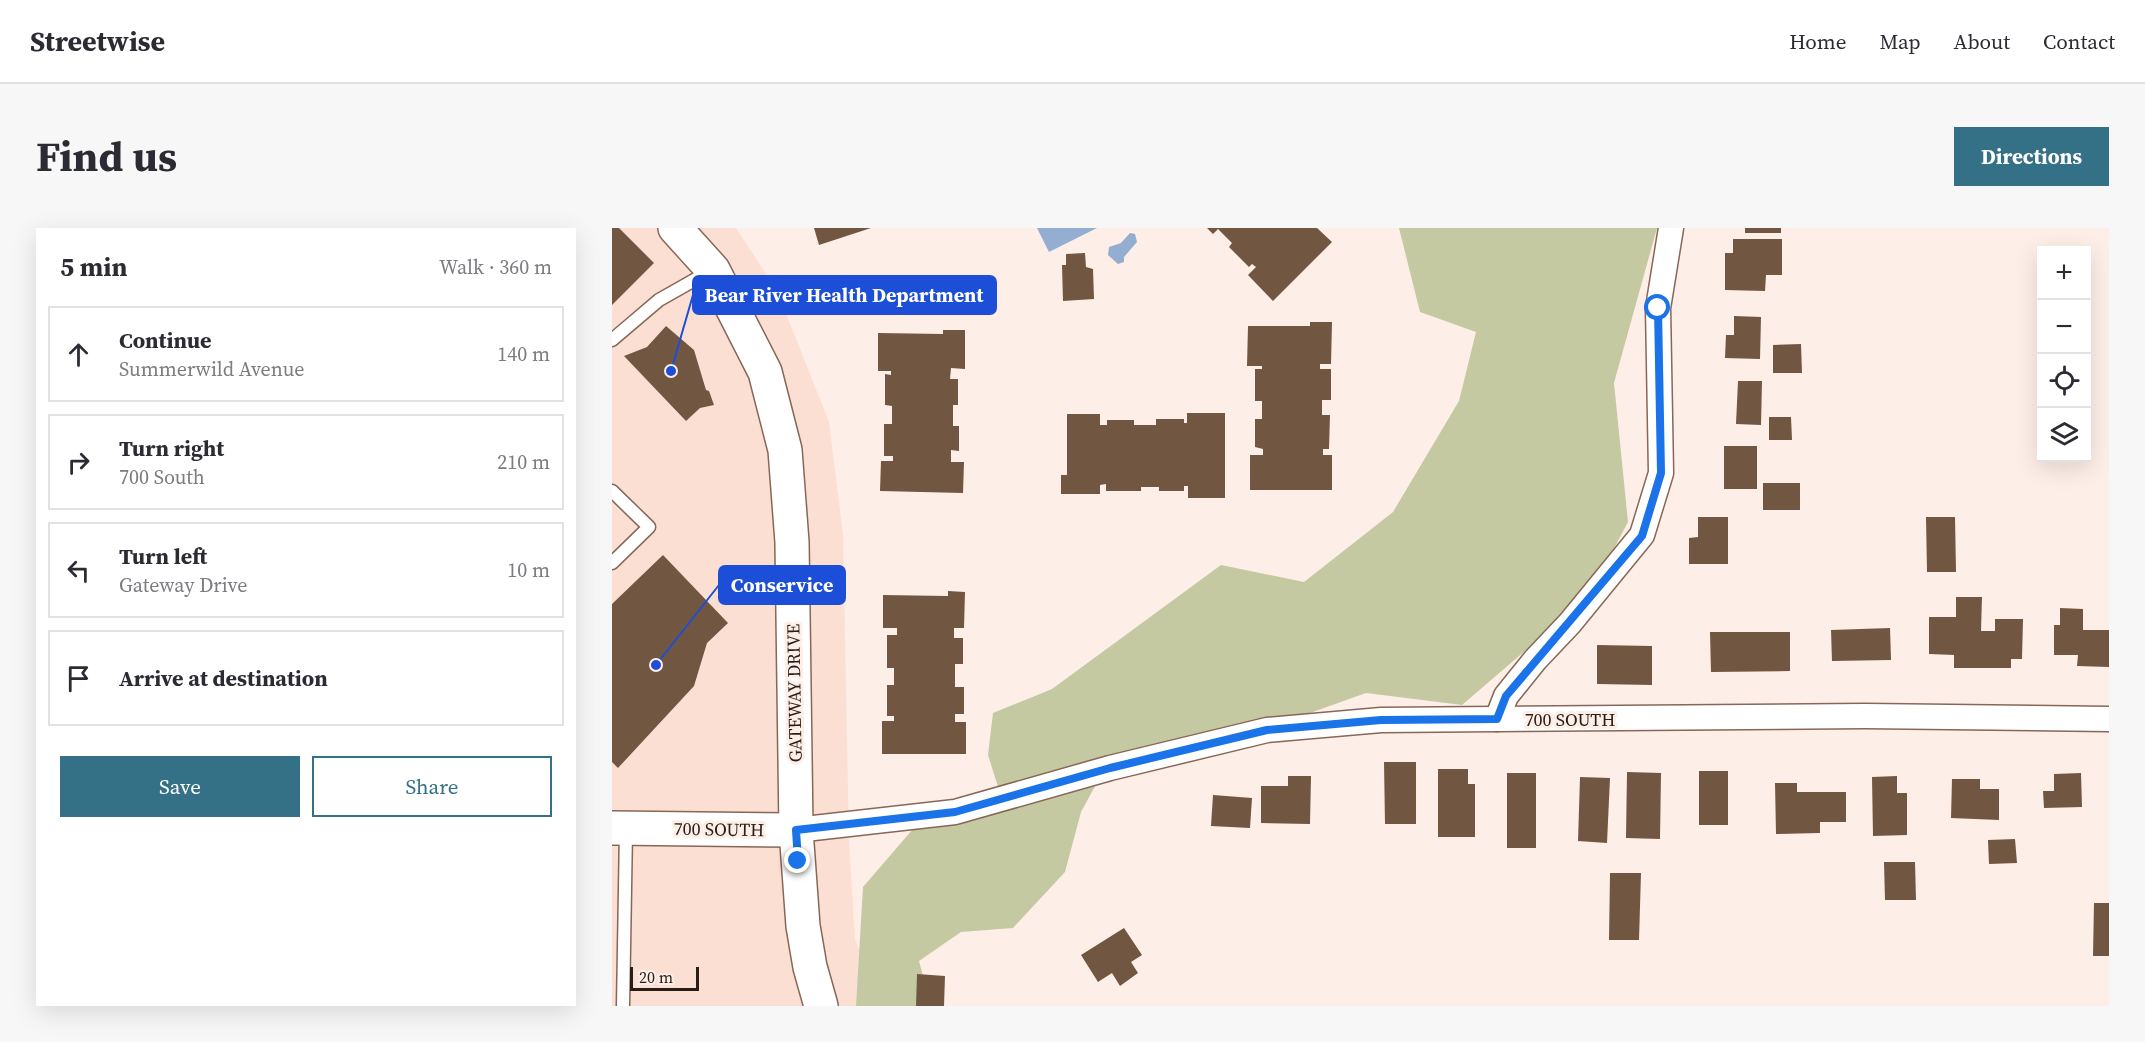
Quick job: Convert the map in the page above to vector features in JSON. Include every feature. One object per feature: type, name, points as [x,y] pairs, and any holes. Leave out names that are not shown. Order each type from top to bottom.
[{"type":"main road","name":"GATEWAY DRIVE","points":[[675,228],[713,270],[765,372],[785,450],[792,542],[796,830],[803,926],[810,967],[821,1006]]},
{"type":"main road","name":"700 SOUTH","points":[[619,828],[796,830]]},
{"type":"street","points":[[1497,719],[1506,696],[1642,536],[1661,473],[1658,308],[1671,228]]},
{"type":"street","name":"700 SOUTH","points":[[796,830],[955,812],[1110,768],[1267,730],[1381,720],[1865,716],[2109,719]]},
{"type":"lane","points":[[612,340],[659,300],[713,270]]},
{"type":"lane","points":[[612,491],[649,527],[612,563]]},
{"type":"lane","points":[[619,828],[623,1006]]},
{"type":"shaded area","points":[[612,228],[736,228],[777,291],[829,422],[843,535],[849,843],[855,940],[885,1006],[612,1006]]},
{"type":"green space","points":[[1399,228],[1657,228],[1614,383],[1628,522],[1589,596],[1462,705],[1366,693],[1223,744],[1112,755],[1081,812],[1065,872],[1013,928],[961,932],[919,961],[931,1006],[856,1006],[863,887],[919,822],[1000,793],[988,755],[993,713],[1052,689],[1221,565],[1304,582],[1393,512],[1459,401],[1476,332],[1420,312]]},
{"type":"water","points":[[1037,228],[1097,228],[1049,252]]},
{"type":"water","points":[[1130,233],[1135,234],[1137,242],[1124,257],[1124,262],[1118,264],[1108,255],[1109,247],[1121,243]]},
{"type":"building","points":[[612,228],[619,228],[654,263],[612,305]]},
{"type":"building","points":[[814,228],[871,228],[819,245]]},
{"type":"building","points":[[1207,228],[1317,228],[1332,242],[1273,301],[1248,275],[1256,267],[1252,264],[1249,267],[1229,247],[1232,243],[1218,229],[1213,234]]},
{"type":"building","points":[[1745,228],[1781,228],[1781,233],[1745,233]]},
{"type":"building","points":[[1733,239],[1782,239],[1782,275],[1766,275],[1765,291],[1725,290],[1725,253],[1733,253]]},
{"type":"building","points":[[1085,253],[1086,267],[1093,269],[1094,299],[1063,301],[1062,265],[1066,265],[1066,254]]},
{"type":"building","points":[[1734,316],[1761,317],[1760,359],[1725,358],[1726,335],[1734,335]]},
{"type":"building","points":[[1310,322],[1332,322],[1331,364],[1320,364],[1320,369],[1331,369],[1331,400],[1322,400],[1322,415],[1330,415],[1329,449],[1323,449],[1323,455],[1332,455],[1332,490],[1250,490],[1250,455],[1263,455],[1263,449],[1255,447],[1255,419],[1262,419],[1262,401],[1255,401],[1255,369],[1262,369],[1262,366],[1247,366],[1248,326],[1310,326]]},
{"type":"building","points":[[666,326],[694,350],[706,390],[709,391],[714,405],[700,408],[686,421],[624,356],[647,347]]},
{"type":"building","points":[[943,330],[965,330],[965,369],[951,368],[950,379],[958,379],[958,405],[953,405],[953,426],[959,426],[959,451],[951,450],[951,462],[964,462],[963,493],[880,491],[881,461],[893,461],[893,456],[884,456],[884,424],[892,424],[892,406],[885,405],[885,374],[891,375],[891,371],[878,371],[878,333],[943,334]]},
{"type":"building","points":[[1801,344],[1802,373],[1773,373],[1773,345]]},
{"type":"building","points":[[1738,381],[1762,381],[1761,425],[1736,424]]},
{"type":"building","points":[[1187,413],[1225,413],[1225,498],[1188,498],[1188,486],[1184,486],[1184,491],[1159,491],[1159,487],[1141,487],[1141,491],[1106,491],[1106,484],[1100,485],[1100,494],[1061,494],[1061,475],[1067,475],[1067,414],[1100,414],[1100,425],[1107,425],[1107,420],[1134,420],[1134,425],[1156,425],[1156,419],[1184,419],[1184,423],[1187,423]]},
{"type":"building","points":[[1769,417],[1791,417],[1792,440],[1769,440]]},
{"type":"building","points":[[1724,446],[1757,446],[1757,489],[1724,489]]},
{"type":"building","points":[[1763,483],[1800,483],[1800,510],[1763,510]]},
{"type":"building","points":[[1698,517],[1728,517],[1728,564],[1689,564],[1689,538],[1698,537]]},
{"type":"building","points":[[1926,517],[1955,517],[1956,572],[1927,572]]},
{"type":"building","points":[[663,555],[728,623],[707,643],[694,686],[618,768],[612,762],[612,604]]},
{"type":"building","points":[[948,591],[965,592],[964,628],[954,628],[954,638],[963,638],[963,664],[955,664],[955,687],[964,687],[964,714],[955,714],[955,722],[966,722],[966,754],[882,754],[882,721],[894,721],[894,716],[887,716],[887,685],[894,685],[894,668],[887,668],[887,635],[897,635],[897,628],[883,628],[883,595],[948,596]]},
{"type":"building","points":[[1956,597],[1982,597],[1981,631],[1995,631],[1995,619],[2023,619],[2022,659],[2011,659],[2011,668],[1954,668],[1954,655],[1929,654],[1929,617],[1956,617]]},
{"type":"building","points":[[2060,608],[2083,609],[2083,630],[2109,630],[2109,667],[2077,666],[2078,655],[2054,655],[2054,625],[2060,625]]},
{"type":"building","points":[[1890,628],[1891,660],[1832,661],[1831,630]]},
{"type":"building","points":[[1710,632],[1790,632],[1790,671],[1711,672]]},
{"type":"building","points":[[1597,645],[1652,646],[1652,685],[1597,684]]},
{"type":"building","points":[[1384,762],[1416,762],[1416,824],[1385,824]]},
{"type":"building","points":[[1438,769],[1468,769],[1468,784],[1475,784],[1475,837],[1438,837]]},
{"type":"building","points":[[1699,771],[1728,771],[1728,825],[1699,825]]},
{"type":"building","points":[[1627,772],[1661,773],[1660,839],[1626,838]]},
{"type":"building","points":[[1507,773],[1536,773],[1536,848],[1507,848]]},
{"type":"building","points":[[2081,773],[2082,807],[2044,808],[2043,791],[2054,791],[2054,774]]},
{"type":"building","points":[[1288,776],[1311,776],[1310,824],[1261,823],[1261,786],[1288,786]]},
{"type":"building","points":[[1897,776],[1897,793],[1907,793],[1907,835],[1873,836],[1872,777]]},
{"type":"building","points":[[1580,777],[1610,778],[1607,843],[1578,841]]},
{"type":"building","points":[[1952,779],[1980,779],[1980,789],[1999,789],[1999,820],[1951,818]]},
{"type":"building","points":[[1775,783],[1797,783],[1797,792],[1846,792],[1846,822],[1820,822],[1820,833],[1776,834]]},
{"type":"building","points":[[1213,795],[1252,798],[1250,828],[1211,826]]},
{"type":"building","points":[[2015,839],[2017,863],[1989,864],[1988,840]]},
{"type":"building","points":[[1884,862],[1915,862],[1916,900],[1885,900]]},
{"type":"building","points":[[1610,873],[1641,873],[1639,940],[1609,940]]},
{"type":"building","points":[[2094,903],[2109,903],[2109,956],[2093,956]]},
{"type":"building","points":[[1124,928],[1142,955],[1131,962],[1138,973],[1120,986],[1112,973],[1098,982],[1081,955]]},
{"type":"building","points":[[917,974],[945,976],[944,1006],[916,1006]]},
{"type":"place","name":"Bear River Health Department","points":[[671,371]]},
{"type":"place","name":"Conservice","points":[[656,665]]},
{"type":"route","points":[[798,861],[796,830],[955,812],[1110,768],[1267,730],[1381,720],[1497,719],[1506,696],[1642,536],[1661,473],[1658,308]]}]
